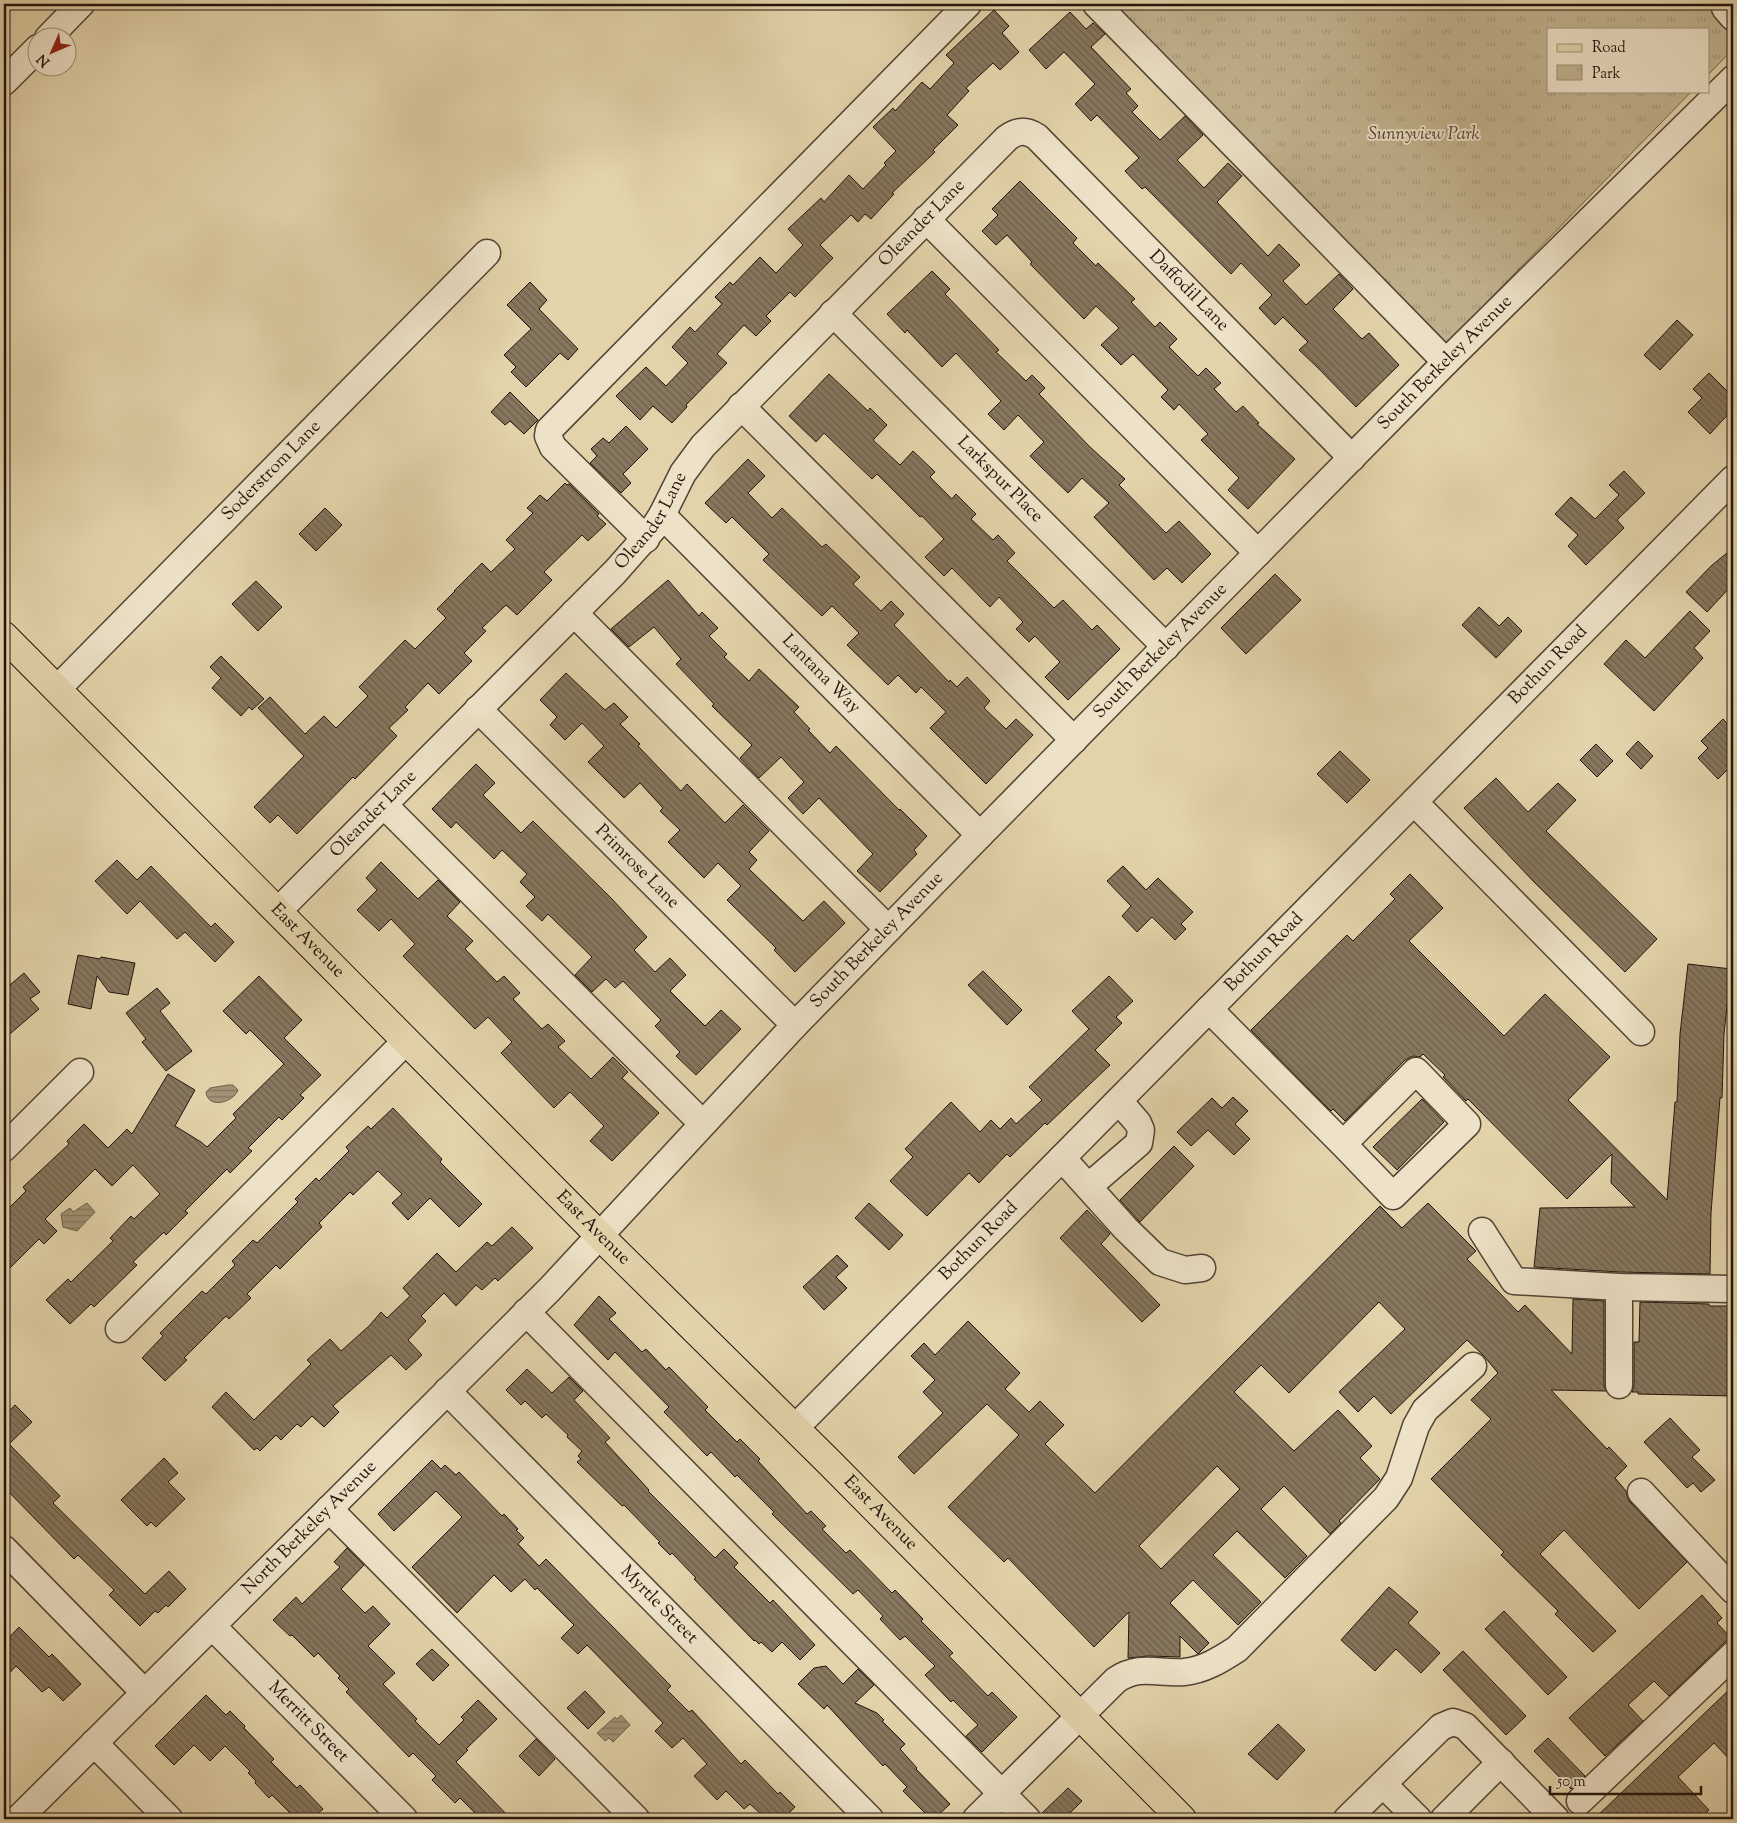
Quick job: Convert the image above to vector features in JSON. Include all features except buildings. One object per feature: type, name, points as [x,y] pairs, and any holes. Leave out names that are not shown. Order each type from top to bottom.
[{"type":"main road","name":"East Avenue","points":[[4,636],[599,1235],[795,1428],[1182,1819]]},
{"type":"street","points":[[58,28],[82,4]]},
{"type":"street","points":[[646,538],[553,447],[548,436],[549,430],[968,4]]},
{"type":"street","points":[[1096,4],[1446,362]]},
{"type":"street","points":[[1730,4],[1725,8],[1733,17]]},
{"type":"street","points":[[4,82],[28,58]]},
{"type":"street","name":"South Berkeley Avenue","points":[[599,1235],[794,1025],[980,835],[1446,362],[1733,79]]},
{"type":"street","name":"Oleander Lane","points":[[278,911],[646,538],[662,515],[688,465],[741,406],[1007,138],[1015,132],[1021,131]]},
{"type":"street","name":"Daffodil Lane","points":[[1021,131],[1030,132],[1037,137],[1352,458]]},
{"type":"street","points":[[926,219],[1258,553]]},
{"type":"street","name":"Soderstrom Lane","points":[[57,689],[486,253]]},
{"type":"street","name":"Larkspur Place","points":[[832,313],[1166,647]]},
{"type":"street","points":[[741,406],[1074,740]]},
{"type":"street","name":"Bothun Road","points":[[795,1428],[1733,479]]},
{"type":"street","name":"Lantana Way","points":[[662,515],[980,835]]},
{"type":"street","points":[[574,613],[888,929]]},
{"type":"street","name":"Primrose Lane","points":[[478,709],[794,1025]]},
{"type":"street","points":[[1414,802],[1641,1032]]},
{"type":"street","points":[[384,804],[702,1123]]},
{"type":"street","points":[[1210,1009],[1393,1196],[1468,1124],[1416,1070],[1343,1144]]},
{"type":"street","points":[[120,1329],[406,1041]]},
{"type":"street","points":[[4,1148],[80,1072]]},
{"type":"street","points":[[1089,1186],[1139,1143],[1141,1130],[1138,1123],[1118,1101]]},
{"type":"street","points":[[1062,1158],[1126,1229],[1160,1262],[1185,1270],[1202,1268]]},
{"type":"street","points":[[1482,1231],[1514,1281],[1619,1287],[1733,1289]]},
{"type":"street","name":"North Berkeley Avenue","points":[[18,1819],[447,1392],[599,1235]]},
{"type":"street","points":[[1619,1287],[1619,1385]]},
{"type":"street","points":[[526,1312],[1028,1819]]},
{"type":"street","points":[[976,1819],[1116,1680],[1127,1673],[1136,1671],[1185,1672],[1213,1665],[1237,1649],[1386,1498],[1399,1478],[1416,1426],[1425,1410],[1473,1366]]},
{"type":"street","name":"Myrtle Street","points":[[447,1392],[870,1819]]},
{"type":"street","points":[[1642,1492],[1733,1590]]},
{"type":"street","points":[[329,1509],[636,1819]]},
{"type":"street","points":[[4,1549],[145,1693]]},
{"type":"street","name":"Merritt Street","points":[[212,1626],[404,1819]]},
{"type":"street","points":[[1580,1801],[1733,1655]]},
{"type":"street","points":[[1347,1819],[1441,1727],[1453,1722],[1465,1726],[1552,1818]]},
{"type":"street","points":[[94,1743],[169,1819]]},
{"type":"street","points":[[1444,1819],[1501,1762]]},
{"type":"street","points":[[1383,1784],[1418,1819]]},
{"type":"green space","name":"Sunnyview Park","points":[[1112,4],[1733,4],[1733,49],[1710,73],[1710,28],[1547,28],[1547,92],[1691,92],[1445,345]]},
{"type":"shaded area","points":[[233,1085],[238,1090],[232,1098],[227,1101],[216,1102],[208,1098],[206,1092],[210,1088]]},
{"type":"shaded area","points":[[87,1203],[95,1212],[77,1231],[63,1227],[61,1214],[70,1208],[73,1212]]},
{"type":"shaded area","points":[[621,1715],[630,1725],[613,1742],[609,1738],[605,1741],[597,1733],[615,1717],[617,1719]]}]
